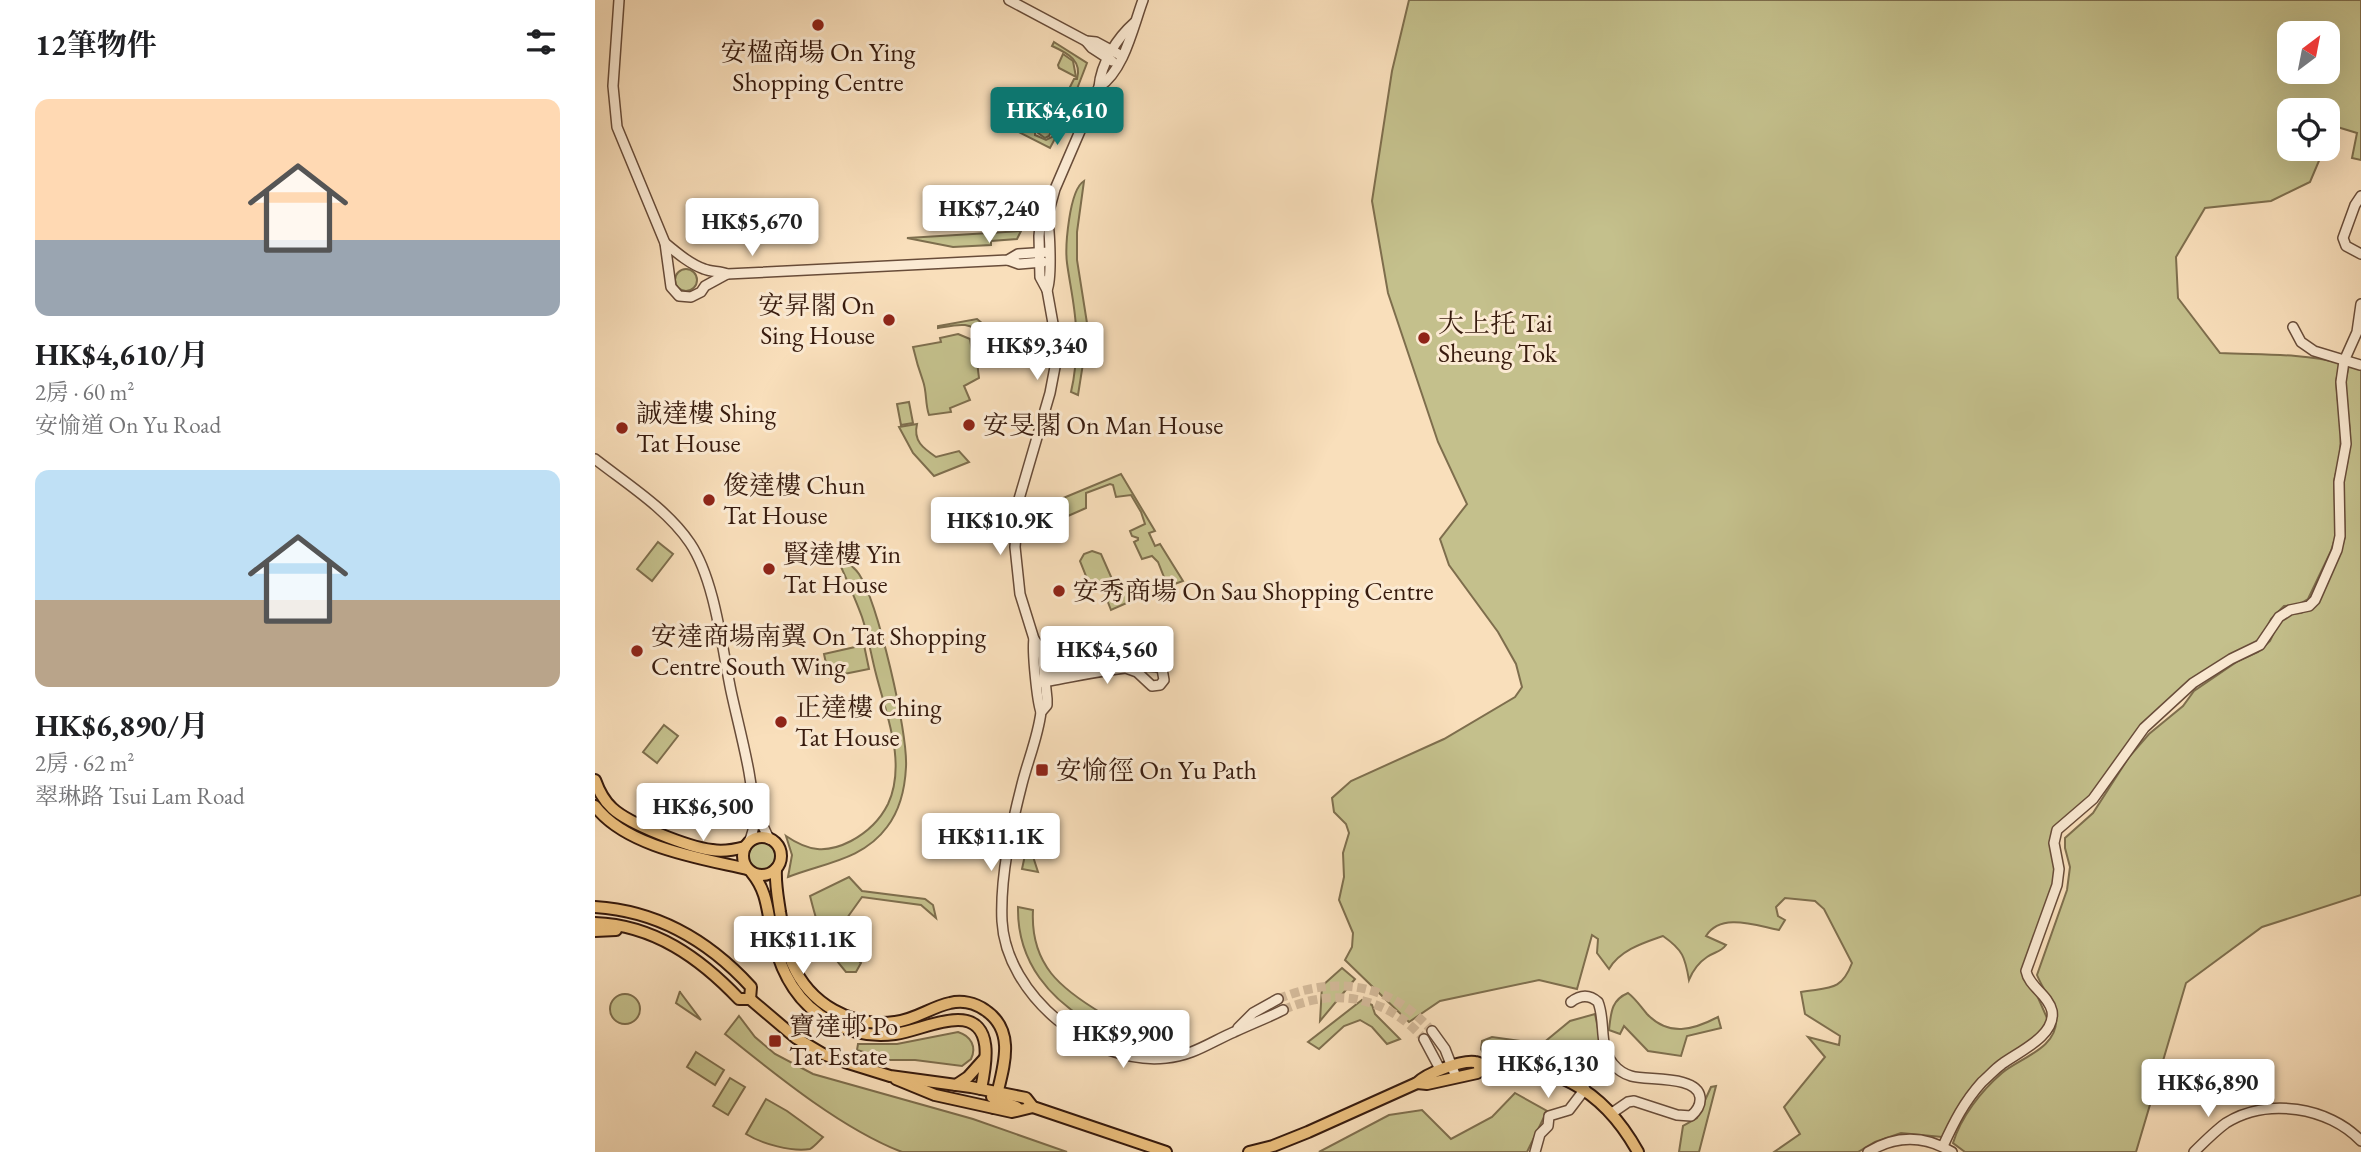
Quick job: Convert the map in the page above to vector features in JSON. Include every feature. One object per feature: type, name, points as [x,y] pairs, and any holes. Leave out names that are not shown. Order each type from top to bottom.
[{"type":"main road","points":[[595,780],[601,795],[611,807],[640,825],[713,850],[734,851],[758,837],[769,839],[776,843],[781,851],[781,862],[776,869],[765,875],[685,855],[636,836],[607,820],[595,806]]},
{"type":"main road","points":[[747,845],[743,859],[764,892],[780,965],[793,989],[816,1013],[840,1026],[875,1035],[902,1033],[954,1020],[967,1022],[977,1027],[984,1036],[986,1045],[981,1089]]},
{"type":"main road","points":[[776,869],[777,892],[789,955],[797,975],[816,998],[840,1014],[876,1023],[898,1022],[949,1003],[960,1002],[981,1007],[998,1021],[1006,1042],[996,1100]]},
{"type":"main road","points":[[596,907],[641,914],[693,937],[727,962],[751,987],[750,999]]},
{"type":"main road","points":[[595,923],[616,924],[637,930],[656,936],[684,951],[713,973],[739,999],[750,999],[771,1020],[803,1043],[845,1062],[890,1076],[935,1095],[996,1100],[1026,1098],[1033,1107],[1166,1152]]},
{"type":"main road","points":[[595,931],[637,930]]},
{"type":"main road","points":[[956,1084],[968,1077],[985,1058]]},
{"type":"main road","points":[[1249,1152],[1308,1132],[1417,1083],[1438,1065],[1454,1072]]},
{"type":"main road","points":[[1417,1083],[1427,1084],[1454,1072],[1486,1066],[1543,1071],[1585,1089],[1612,1113],[1638,1152]]},
{"type":"main road","points":[[890,1076],[981,1089],[996,1100],[1013,1104],[1019,1109],[1033,1107]]},
{"type":"street","points":[[619,0],[613,86],[617,127],[665,243],[671,287],[679,296],[691,297],[701,292],[706,278],[702,269],[665,243]]},
{"type":"street","points":[[1009,0],[1086,41],[1096,42],[1120,60]]},
{"type":"street","points":[[1100,87],[1109,80],[1132,37],[1143,0]]},
{"type":"street","points":[[1134,23],[1121,36],[1100,75],[1100,87],[1055,189],[1047,218],[1040,226],[1043,257],[1040,277],[1047,290],[1055,341],[1053,380],[1023,483],[1015,531],[1017,579],[1034,639],[1042,648],[1042,680],[1047,705],[1041,712],[1015,814],[1002,907],[1006,945],[1020,980],[1036,1000],[1066,1026],[1100,1046],[1132,1057],[1154,1059],[1187,1054],[1283,1010]]},
{"type":"street","points":[[2361,196],[2343,238],[2346,246],[2361,254]]},
{"type":"street","points":[[702,269],[727,274],[1008,260],[1018,254],[1043,257]]},
{"type":"street","points":[[670,275],[676,265],[687,261]]},
{"type":"street","points":[[705,286],[727,274]]},
{"type":"street","points":[[1943,1146],[1956,1116],[1981,1084],[1998,1067],[2039,1038],[2051,1021],[2049,1003],[2028,978],[2026,971],[2057,885],[2059,869],[2054,843],[2057,830],[2090,803],[2139,733],[2187,688],[2228,661],[2260,645],[2279,617],[2290,610],[2309,606],[2315,600],[2341,535],[2339,482],[2346,444],[2340,382],[2344,361],[2357,332],[2361,304]]},
{"type":"street","points":[[2293,327],[2301,342],[2314,351],[2360,365]]},
{"type":"street","points":[[595,459],[654,505],[671,522],[690,543],[705,573],[744,750],[754,809],[753,833],[747,845]]},
{"type":"street","points":[[1042,680],[1070,679],[1083,674],[1126,668],[1152,665],[1162,668],[1165,674],[1163,682],[1152,686],[1136,672],[1126,668]]},
{"type":"street","points":[[1143,679],[1143,671],[1152,665]]},
{"type":"street","points":[[754,809],[769,839]]},
{"type":"street","points":[[1571,1002],[1580,996],[1593,998],[1598,1002],[1605,1049],[1622,1072],[1642,1078],[1679,1081],[1693,1086],[1699,1092],[1700,1105],[1692,1115],[1677,1115],[1635,1101],[1628,1102],[1612,1113]]},
{"type":"street","points":[[1234,1032],[1253,1013],[1278,999]]},
{"type":"street","points":[[1433,1031],[1445,1049],[1454,1072]]},
{"type":"street","points":[[1423,1038],[1438,1065]]},
{"type":"street","points":[[1535,1152],[1540,1134],[1548,1126],[1549,1116],[1569,1110],[1585,1089]]},
{"type":"street","points":[[2195,1152],[2227,1122],[2246,1114],[2280,1109],[2307,1111],[2339,1123],[2361,1141]]},
{"type":"street","points":[[1868,1152],[1885,1143],[1901,1139],[1924,1140],[1952,1152]]},
{"type":"shaded area","points":[[1409,0],[2361,0],[2361,160],[2352,158],[2357,133],[2340,128],[2340,98],[2277,98],[2277,161],[2319,161],[2310,182],[2271,201],[2205,208],[2176,257],[2178,298],[2220,353],[2296,356],[2340,363],[2336,381],[2341,433],[2340,457],[2334,481],[2336,535],[2331,551],[2308,599],[2298,605],[2284,606],[2271,619],[2263,636],[2234,653],[2164,711],[2057,834],[2061,868],[2028,975],[2047,1018],[2047,1028],[1967,1098],[1942,1137],[1901,1133],[1875,1142],[1858,1152],[1774,1152],[1800,1134],[1784,1107],[1825,1057],[1808,1037],[1839,1045],[1840,1036],[1805,1014],[1801,992],[1833,987],[1843,979],[1852,963],[1824,909],[1815,901],[1785,898],[1776,907],[1778,916],[1785,920],[1779,930],[1740,922],[1721,924],[1713,929],[1706,936],[1726,945],[1701,962],[1689,980],[1682,955],[1663,936],[1626,952],[1609,969],[1597,953],[1598,939],[1592,935],[1577,989],[1539,980],[1440,1001],[1409,1022],[1345,960],[1352,947],[1353,933],[1339,900],[1344,877],[1343,853],[1349,833],[1346,824],[1334,812],[1332,798],[1351,781],[1444,739],[1515,697],[1522,687],[1516,664],[1498,632],[1449,565],[1440,539],[1467,504],[1438,442],[1388,293],[1372,201],[1392,71]]},
{"type":"shaded area","points":[[1054,42],[1087,63],[1068,112],[1052,104],[1057,93],[1065,97],[1074,79],[1077,79],[1078,68],[1069,55],[1052,46]]},
{"type":"shaded area","points":[[1063,54],[1073,61],[1076,77],[1059,68]]},
{"type":"shaded area","points":[[1050,107],[1061,113],[1049,136],[1045,138],[1038,133]]},
{"type":"shaded area","points":[[1063,114],[1067,116],[1050,148],[1009,127],[1012,121],[1033,125],[1034,120],[1039,124],[1035,135],[1046,140],[1054,136]]},
{"type":"shaded area","points":[[1084,181],[1077,232],[1077,260],[1087,323],[1078,395],[1071,392],[1076,336],[1067,245],[1069,219],[1075,195]]},
{"type":"shaded area","points":[[1021,231],[1017,239],[991,241],[991,245],[953,247],[907,238]]},
{"type":"shaded area","points":[[686,269],[694,272],[697,280],[694,288],[686,291],[678,288],[675,280],[678,272]]},
{"type":"shaded area","points":[[977,319],[983,324],[985,336],[968,326],[938,328],[938,326]]},
{"type":"shaded area","points":[[958,334],[970,339],[979,378],[964,386],[970,400],[950,408],[951,412],[929,415],[913,347],[941,342],[940,338]]},
{"type":"shaded area","points":[[2349,365],[2361,368],[2361,895],[2262,927],[2186,983],[2136,1152],[1965,1152],[1953,1143],[1973,1105],[2002,1073],[2045,1045],[2055,1029],[2053,1008],[2037,975],[2067,890],[2070,867],[2065,838],[2093,813],[2129,757],[2149,734],[2183,706],[2194,691],[2238,661],[2258,652],[2270,641],[2278,624],[2288,614],[2301,613],[2315,605],[2345,537],[2343,482],[2350,433],[2345,382]]},
{"type":"shaded area","points":[[909,402],[913,423],[901,425],[897,404]]},
{"type":"shaded area","points":[[917,424],[918,440],[931,454],[936,457],[959,451],[969,462],[934,476],[913,453],[899,427]]},
{"type":"shaded area","points":[[1121,474],[1155,531],[1149,533],[1155,546],[1160,544],[1183,581],[1172,585],[1170,581],[1166,582],[1158,562],[1152,556],[1142,559],[1134,542],[1138,538],[1132,536],[1130,531],[1145,524],[1141,512],[1131,495],[1116,497],[1113,485],[1086,493],[1086,508],[1052,523],[1051,519],[1056,517],[1052,508],[1044,509],[1044,506]]},
{"type":"shaded area","points":[[658,542],[673,554],[652,581],[637,569]]},
{"type":"shaded area","points":[[1092,551],[1101,554],[1112,579],[1128,590],[1131,597],[1129,602],[1111,610],[1100,582],[1090,586],[1080,561],[1084,554]]},
{"type":"shaded area","points":[[835,553],[859,574],[875,611],[902,726],[906,767],[904,783],[901,798],[887,827],[866,847],[842,859],[788,877],[792,855],[786,836],[802,845],[817,849],[833,848],[851,841],[877,821],[885,810],[896,772],[893,739],[866,631]]},
{"type":"shaded area","points":[[864,645],[869,669],[829,677],[824,654]]},
{"type":"shaded area","points":[[664,725],[678,736],[657,763],[643,752]]},
{"type":"shaded area","points":[[1028,841],[1038,872],[1022,869]]},
{"type":"shaded area","points":[[762,842],[772,847],[777,857],[772,867],[762,872],[752,867],[747,857],[752,847]]},
{"type":"shaded area","points":[[849,877],[862,891],[925,899],[933,905],[936,918],[921,905],[862,897],[842,925],[835,924],[828,932],[861,963],[856,972],[846,972],[822,937],[810,896]]},
{"type":"shaded area","points":[[1018,907],[1033,910],[1037,946],[1051,973],[1074,995],[1103,1014],[1097,1026],[1065,1005],[1039,978],[1023,945]]},
{"type":"shaded area","points":[[1342,968],[1355,979],[1320,1021],[1322,986]]},
{"type":"shaded area","points":[[680,992],[701,1020],[676,1003]]},
{"type":"shaded area","points":[[1628,993],[1647,1014],[1664,1026],[1690,1028],[1718,1017],[1721,1028],[1687,1036],[1681,1056],[1648,1051],[1624,1026],[1620,1034],[1609,1030],[1615,1003]]},
{"type":"shaded area","points":[[625,994],[636,998],[640,1009],[636,1020],[625,1024],[614,1020],[610,1009],[614,998]]},
{"type":"shaded area","points":[[1362,1000],[1372,1005],[1375,1014],[1400,1039],[1387,1044],[1372,1027],[1360,1020],[1344,1026],[1319,1049],[1308,1042]]},
{"type":"shaded area","points":[[1595,1014],[1605,1064],[1597,1080],[1542,1056],[1515,1051],[1483,1053],[1481,1049],[1482,1041],[1492,1037],[1542,1044],[1570,1021]]},
{"type":"shaded area","points":[[739,1016],[755,1037],[775,1054],[813,1074],[973,1119],[1067,1152],[902,1152],[856,1130],[833,1115],[725,1034]]},
{"type":"shaded area","points":[[1109,1017],[1131,1027],[1133,1039],[1103,1029]]},
{"type":"shaded area","points":[[958,1032],[966,1036],[973,1046],[971,1059],[962,1066],[890,1060],[857,1050],[858,1044],[897,1044]]},
{"type":"shaded area","points":[[696,1052],[724,1070],[715,1085],[687,1067]]},
{"type":"shaded area","points":[[730,1078],[745,1087],[728,1115],[713,1106]]},
{"type":"shaded area","points":[[1716,1086],[1699,1152],[1679,1152],[1683,1126],[1697,1118],[1711,1087]]},
{"type":"shaded area","points":[[1515,1093],[1547,1111],[1527,1152],[1319,1152],[1389,1115],[1422,1110],[1451,1139],[1492,1117]]},
{"type":"shaded area","points":[[766,1099],[823,1137],[810,1149],[795,1149],[769,1144],[746,1134]]},
{"type":"tunnel","points":[[1278,999],[1321,987],[1361,988],[1398,1002],[1432,1031]]},
{"type":"tunnel","points":[[1283,1010],[1321,999],[1358,1000],[1393,1013],[1424,1039]]},
{"type":"place","name":"安楹商場 On Ying Shopping Centre","points":[[818,25]]},
{"type":"place","name":"安昇閣 On Sing House","points":[[889,320]]},
{"type":"place","name":"大上托 Tai Sheung Tok","points":[[1424,338]]},
{"type":"place","name":"安旻閣 On Man House","points":[[969,425]]},
{"type":"place","name":"誠達樓 Shing Tat House","points":[[622,428]]},
{"type":"place","name":"俊達樓 Chun Tat House","points":[[709,500]]},
{"type":"place","name":"賢達樓 Yin Tat House","points":[[769,569]]},
{"type":"place","name":"安秀商場 On Sau Shopping Centre","points":[[1059,591]]},
{"type":"place","name":"安達商場南翼 On Tat Shopping Centre South Wing","points":[[637,651]]},
{"type":"place","name":"正達樓 Ching Tat House","points":[[781,722]]},
{"type":"place","name":"安愉徑 On Yu Path","points":[[1042,770]]},
{"type":"place","name":"寶達邨 Po Tat Estate","points":[[775,1041]]}]
